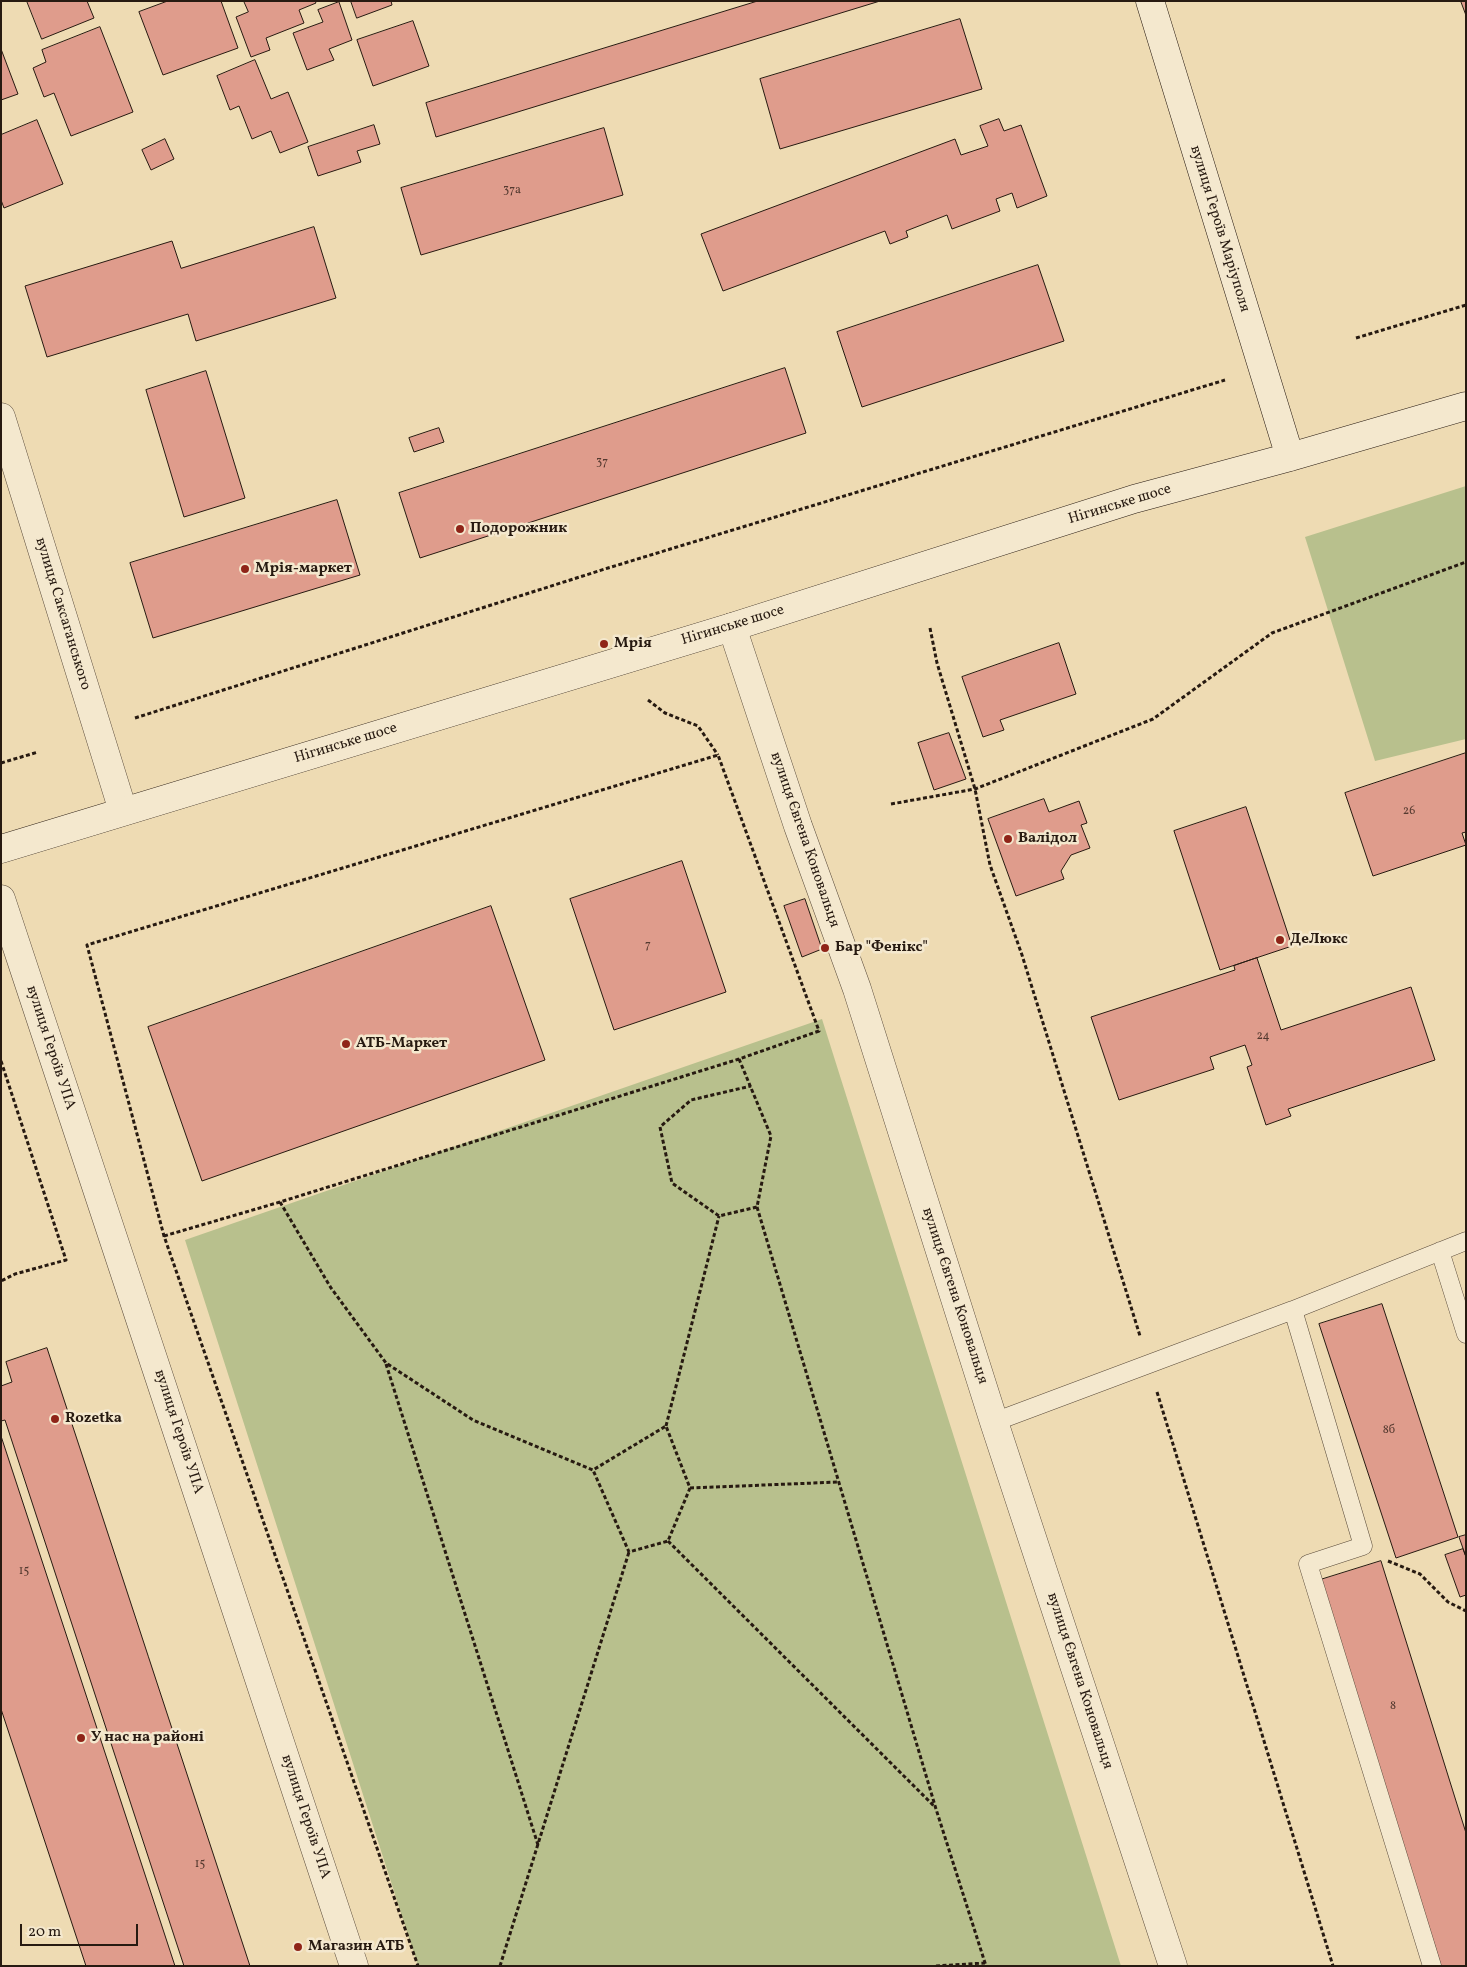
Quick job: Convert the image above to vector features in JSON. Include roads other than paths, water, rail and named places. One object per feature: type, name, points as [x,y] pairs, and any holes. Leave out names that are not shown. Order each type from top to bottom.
[{"type":"street","name":"вулиця Героїв Маріуполя","points":[[1150,1],[1290,457]]},
{"type":"street","name":"Нігинське шосе","points":[[1,848],[732,627],[1134,499],[1290,457],[1466,406]]},
{"type":"street","name":"вулиця Саксаганського","points":[[1,417],[124,812]]},
{"type":"street","name":"вулиця Євгена Коновальця","points":[[732,627],[798,826],[856,989],[994,1422],[1173,1966]]},
{"type":"street","name":"вулиця Героїв УПА","points":[[1,899],[354,1966]]},
{"type":"lane","points":[[994,1422],[1293,1310],[1466,1241]]},
{"type":"lane","points":[[1440,1251],[1466,1334]]},
{"type":"lane","points":[[1293,1310],[1363,1546],[1308,1564],[1432,1966]]},
{"type":"place","name":"Подорожник","points":[[460,529]]},
{"type":"place","name":"Мрія-маркет","points":[[245,569]]},
{"type":"place","name":"Мрія","points":[[604,644]]},
{"type":"place","name":"Валідол","points":[[1008,839]]},
{"type":"place","name":"ДеЛюкс","points":[[1280,940]]},
{"type":"place","name":"Бар \"Фенікс\"","points":[[825,948]]},
{"type":"place","name":"АТБ-Маркет","points":[[346,1044]]},
{"type":"place","name":"Rozetka","points":[[55,1419]]},
{"type":"place","name":"У нас на районі","points":[[81,1738]]},
{"type":"place","name":"Магазин АТБ","points":[[298,1947]]}]
